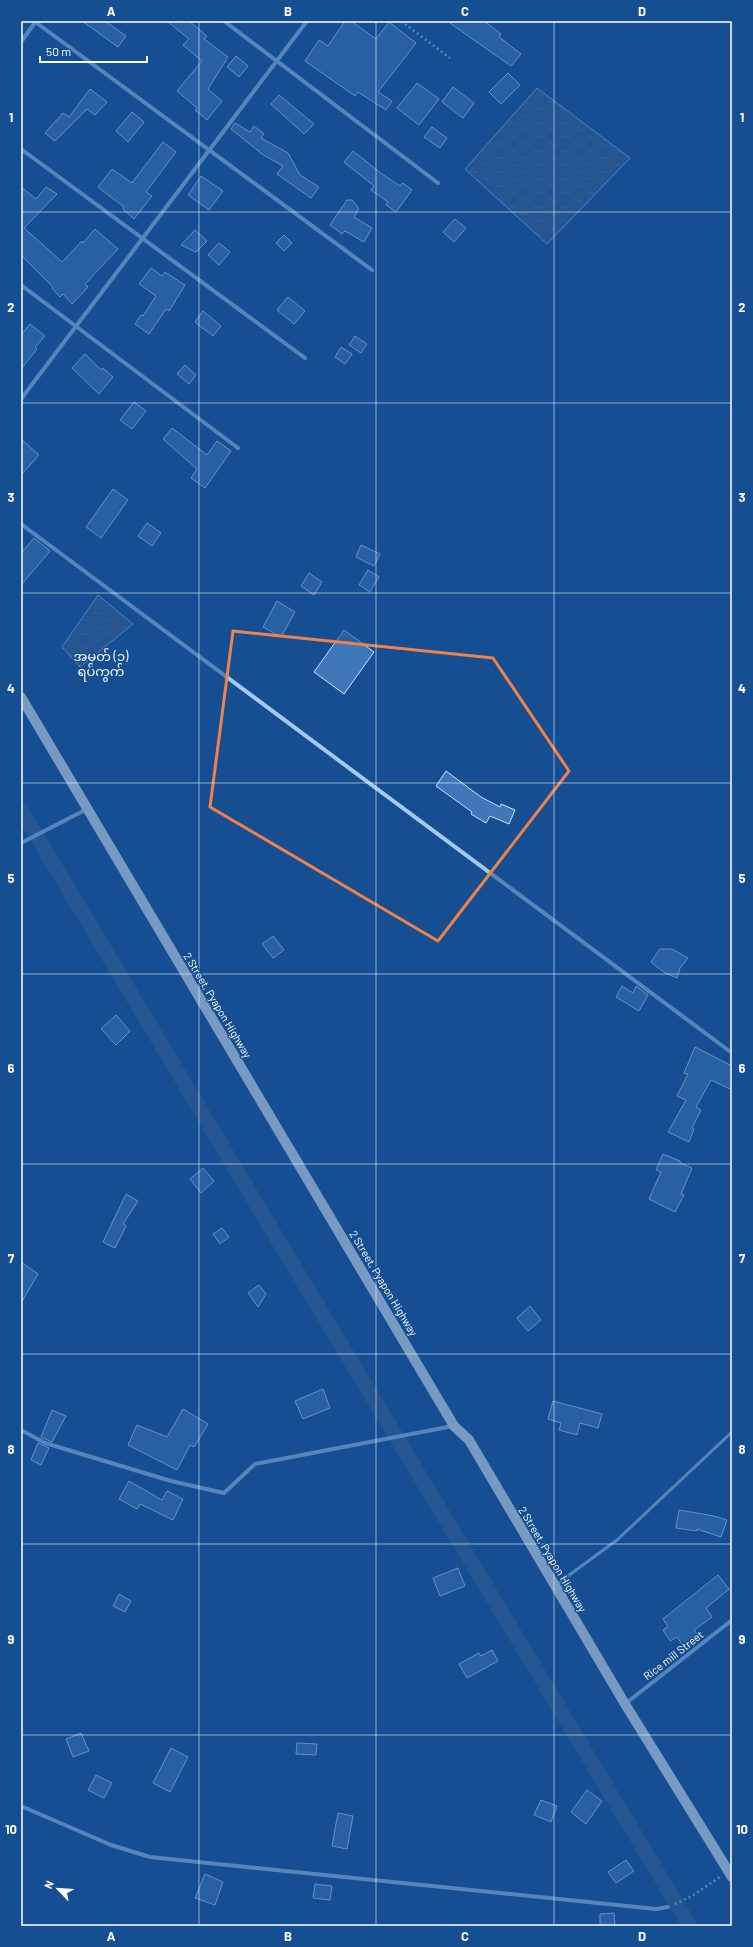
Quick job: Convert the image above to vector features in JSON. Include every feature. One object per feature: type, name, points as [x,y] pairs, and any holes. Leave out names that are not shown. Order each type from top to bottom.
[{"type":"main road","name":"2 Street, Pyapon Highway","points":[[21,697],[454,1426],[468,1440],[625,1704],[730,1874]]},
{"type":"street","points":[[21,42],[35,21],[207,150],[372,270]]},
{"type":"street","points":[[224,21],[438,183]]},
{"type":"street","points":[[21,399],[207,150],[307,21]]},
{"type":"street","points":[[21,149],[305,358]]},
{"type":"street","points":[[21,285],[238,448]]},
{"type":"street","points":[[21,524],[732,1053]]},
{"type":"street","points":[[21,843],[88,809]]},
{"type":"street","points":[[21,1430],[45,1443],[171,1482],[224,1493],[255,1464],[454,1426]]},
{"type":"street","name":"Rice mill Street","points":[[625,1704],[732,1620]]},
{"type":"street","points":[[21,1806],[111,1845],[150,1857],[656,1909],[668,1907]]},
{"type":"lane","points":[[554,1585],[617,1540],[732,1432]]},
{"type":"path","points":[[401,21],[450,58]]},
{"type":"path","points":[[668,1907],[692,1896],[730,1874]]},
{"type":"highlighted area","points":[[233,631],[493,658],[569,771],[438,941],[210,807]]},
{"type":"water","points":[[537,88],[630,158],[547,244],[465,169]]},
{"type":"water","points":[[98,595],[133,624],[80,667],[62,647]]},
{"type":"building","points":[[82,21],[105,21],[126,36],[118,47]]},
{"type":"building","points":[[167,21],[189,21],[207,36],[204,39],[228,57],[208,89],[222,101],[207,120],[195,110],[197,108],[177,91],[202,61],[183,45],[189,39]]},
{"type":"building","points":[[345,21],[351,21],[376,39],[389,22],[416,43],[378,92],[392,101],[386,110],[358,92],[355,96],[305,61],[319,40],[328,46]]},
{"type":"building","points":[[447,21],[484,21],[501,34],[499,37],[521,54],[511,66]]},
{"type":"building","points":[[236,56],[248,66],[239,77],[227,67]]},
{"type":"building","points":[[508,73],[520,85],[501,104],[489,92]]},
{"type":"building","points":[[417,83],[439,99],[419,125],[397,108]]},
{"type":"building","points":[[453,87],[474,103],[463,118],[442,102]]},
{"type":"building","points":[[90,89],[107,102],[95,115],[87,109],[55,141],[45,133],[63,113],[69,117]]},
{"type":"building","points":[[279,95],[314,124],[304,134],[271,104]]},
{"type":"building","points":[[132,112],[144,122],[128,142],[116,131]]},
{"type":"building","points":[[235,123],[250,132],[254,126],[264,134],[261,138],[288,153],[300,175],[319,187],[311,198],[277,174],[283,166],[262,154],[231,129]]},
{"type":"building","points":[[432,127],[447,138],[440,148],[424,137]]},
{"type":"building","points":[[163,142],[176,152],[146,192],[152,196],[134,219],[123,209],[124,207],[98,187],[112,169],[132,183]]},
{"type":"building","points":[[353,151],[400,186],[403,183],[412,190],[396,212],[386,205],[388,202],[371,190],[374,186],[344,162]]},
{"type":"building","points":[[201,176],[223,191],[209,210],[188,195]]},
{"type":"building","points":[[21,187],[36,199],[46,187],[57,194],[24,228],[62,262],[82,241],[83,243],[95,229],[118,249],[85,284],[88,287],[72,304],[63,294],[60,297],[52,288],[53,287],[21,255]]},
{"type":"building","points":[[347,200],[352,200],[358,207],[354,217],[372,228],[364,242],[345,231],[342,234],[330,225]]},
{"type":"building","points":[[455,219],[466,228],[454,242],[443,232]]},
{"type":"building","points":[[195,230],[207,241],[196,252],[181,245]]},
{"type":"building","points":[[284,235],[292,243],[284,251],[276,243]]},
{"type":"building","points":[[219,243],[230,252],[219,265],[208,255]]},
{"type":"building","points":[[151,268],[162,276],[165,272],[185,285],[169,311],[166,309],[149,334],[135,324],[141,315],[143,316],[156,296],[139,284]]},
{"type":"building","points":[[288,297],[305,311],[294,324],[277,310]]},
{"type":"building","points":[[203,311],[221,326],[213,336],[195,322]]},
{"type":"building","points":[[30,324],[45,336],[35,347],[37,349],[21,369],[21,335]]},
{"type":"building","points":[[355,336],[367,344],[361,353],[349,345]]},
{"type":"building","points":[[341,347],[352,354],[345,364],[335,357]]},
{"type":"building","points":[[85,354],[101,370],[103,368],[113,377],[99,394],[72,368]]},
{"type":"building","points":[[185,365],[196,375],[189,384],[177,374]]},
{"type":"building","points":[[134,402],[146,411],[132,429],[120,420]]},
{"type":"building","points":[[172,428],[207,455],[217,441],[231,451],[205,488],[191,478],[197,469],[163,439]]},
{"type":"building","points":[[21,439],[39,455],[21,475]]},
{"type":"building","points":[[113,489],[128,500],[101,538],[86,527]]},
{"type":"building","points":[[147,523],[161,533],[152,546],[138,536]]},
{"type":"building","points":[[34,538],[50,551],[21,585],[21,553]]},
{"type":"building","points":[[361,545],[380,554],[374,566],[356,557]]},
{"type":"building","points":[[368,570],[379,577],[370,592],[359,585]]},
{"type":"building","points":[[309,573],[322,582],[314,595],[301,586]]},
{"type":"building","points":[[277,601],[295,612],[281,637],[263,627]]},
{"type":"building","points":[[344,630],[374,652],[344,694],[314,672]]},
{"type":"building","points":[[446,771],[481,797],[500,807],[501,804],[515,810],[509,824],[490,816],[486,823],[471,814],[472,812],[436,786]]},
{"type":"building","points":[[273,936],[284,950],[273,958],[262,944]]},
{"type":"building","points":[[660,949],[672,949],[688,958],[680,968],[677,978],[665,973],[651,962]]},
{"type":"building","points":[[622,986],[633,993],[636,986],[648,995],[639,1011],[616,997]]},
{"type":"building","points":[[116,1015],[130,1031],[116,1045],[101,1029]]},
{"type":"building","points":[[695,1047],[732,1066],[732,1090],[711,1080],[696,1107],[701,1110],[692,1128],[694,1129],[689,1142],[668,1132],[686,1100],[677,1096],[688,1074],[684,1073]]},
{"type":"building","points":[[663,1154],[692,1168],[681,1194],[684,1195],[675,1212],[649,1199],[661,1172],[656,1170]]},
{"type":"building","points":[[203,1168],[214,1181],[201,1193],[190,1179]]},
{"type":"building","points":[[126,1194],[138,1201],[123,1224],[126,1226],[115,1248],[103,1242]]},
{"type":"building","points":[[222,1228],[229,1237],[220,1244],[213,1234]]},
{"type":"building","points":[[21,1262],[38,1274],[21,1303]]},
{"type":"building","points":[[259,1285],[266,1294],[258,1307],[248,1293]]},
{"type":"building","points":[[530,1306],[541,1320],[528,1331],[517,1318]]},
{"type":"building","points":[[323,1389],[330,1408],[303,1419],[295,1401]]},
{"type":"building","points":[[553,1401],[602,1414],[598,1428],[580,1423],[577,1435],[559,1430],[561,1423],[548,1419]]},
{"type":"building","points":[[183,1409],[208,1424],[194,1447],[190,1445],[177,1470],[128,1445],[137,1425],[167,1437]]},
{"type":"building","points":[[52,1410],[66,1416],[52,1442],[41,1437]]},
{"type":"building","points":[[38,1443],[49,1448],[41,1465],[31,1460]]},
{"type":"building","points":[[129,1481],[162,1500],[167,1491],[183,1499],[173,1520],[140,1504],[137,1509],[119,1499]]},
{"type":"building","points":[[679,1510],[714,1516],[727,1520],[721,1537],[697,1529],[697,1531],[676,1528]]},
{"type":"building","points":[[458,1568],[465,1586],[440,1596],[433,1578]]},
{"type":"building","points":[[718,1575],[729,1589],[706,1608],[712,1617],[694,1630],[698,1635],[683,1646],[677,1637],[670,1641],[663,1630],[668,1627],[663,1619]]},
{"type":"building","points":[[119,1594],[131,1601],[125,1612],[113,1606]]},
{"type":"building","points":[[492,1650],[498,1661],[467,1678],[459,1664],[479,1653],[481,1656]]},
{"type":"building","points":[[81,1733],[89,1751],[73,1757],[66,1739]]},
{"type":"building","points":[[297,1743],[317,1744],[316,1755],[296,1754]]},
{"type":"building","points":[[171,1748],[188,1757],[170,1792],[153,1783]]},
{"type":"building","points":[[96,1775],[112,1783],[104,1798],[88,1790]]},
{"type":"building","points":[[587,1790],[602,1801],[586,1824],[571,1812]]},
{"type":"building","points":[[541,1800],[557,1806],[551,1822],[534,1815]]},
{"type":"building","points":[[338,1813],[353,1816],[347,1849],[332,1846]]},
{"type":"building","points":[[626,1860],[634,1871],[616,1883],[608,1872]]},
{"type":"building","points":[[205,1874],[223,1882],[215,1905],[195,1898]]},
{"type":"building","points":[[315,1884],[332,1886],[330,1900],[313,1898]]},
{"type":"building","points":[[614,1913],[615,1926],[600,1926],[600,1914]]},
{"type":"waterway","points":[[21,810],[438,1508],[690,1926]]},
{"type":"district","name":"အမှတ် (၁) ရပ်ကွက်","points":[[101,664]]}]
